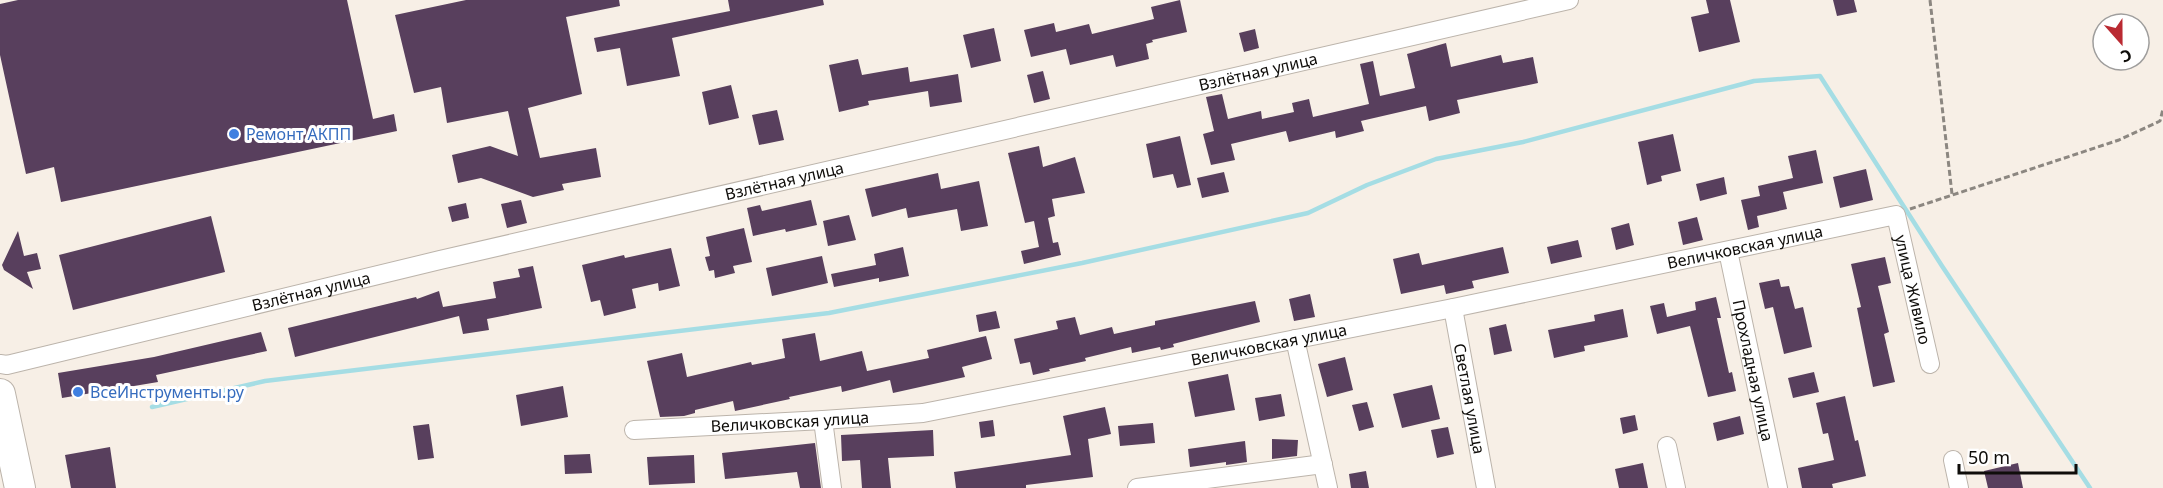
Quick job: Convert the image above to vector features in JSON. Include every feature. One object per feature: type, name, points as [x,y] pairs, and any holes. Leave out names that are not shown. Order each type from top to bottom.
[{"type":"main road","points":[[0,394],[20,488]]},
{"type":"street","name":"Взлётная улица","points":[[0,364],[7,365],[452,258],[1569,0]]},
{"type":"street","name":"Величковская улица","points":[[634,430],[923,412],[1453,308],[1896,215]]},
{"type":"street","name":"улица Живило","points":[[1896,215],[1930,364]]},
{"type":"street","name":"Прохладная улица","points":[[1728,251],[1778,488]]},
{"type":"street","name":"Светлая улица","points":[[1453,308],[1486,488]]},
{"type":"street","points":[[1295,339],[1328,488]]},
{"type":"street","points":[[823,420],[832,488]]},
{"type":"street","points":[[1667,446],[1676,488]]},
{"type":"street","points":[[1953,460],[1959,488]]},
{"type":"street","points":[[1137,488],[1159,487],[1323,464]]},
{"type":"path","points":[[1930,0],[1952,194]]},
{"type":"path","points":[[1920,204],[2119,140],[2160,121],[2163,109]]},
{"type":"building","points":[[18,0],[347,0],[373,119],[394,114],[397,131],[61,202],[54,167],[26,174],[0,55],[0,4]]},
{"type":"building","points":[[466,0],[619,0],[620,6],[566,17],[582,94],[528,108],[540,158],[596,148],[601,177],[562,184],[564,190],[533,197],[481,178],[458,183],[452,155],[490,146],[518,156],[508,111],[447,123],[441,87],[414,93],[395,15]]},
{"type":"building","points":[[728,0],[823,0],[824,5],[672,38],[680,76],[627,86],[620,48],[597,52],[594,38],[730,11]]},
{"type":"building","points":[[1180,0],[1187,32],[1152,40],[1153,42],[1146,44],[1149,59],[1116,67],[1113,55],[1070,65],[1066,49],[1031,57],[1024,30],[1054,23],[1056,32],[1089,24],[1092,34],[1154,19],[1151,7]]},
{"type":"building","points":[[1706,0],[1730,0],[1740,42],[1699,52],[1691,17],[1709,13]]},
{"type":"building","points":[[1833,0],[1854,0],[1857,12],[1837,16]]},
{"type":"building","points":[[994,28],[1001,61],[971,68],[963,35]]},
{"type":"building","points":[[1255,29],[1259,48],[1244,52],[1239,33]]},
{"type":"building","points":[[1446,43],[1451,67],[1501,55],[1503,63],[1533,57],[1538,83],[1457,100],[1460,113],[1429,121],[1426,106],[1361,121],[1364,131],[1336,138],[1335,131],[1289,142],[1286,131],[1231,144],[1235,160],[1211,165],[1203,134],[1214,131],[1206,97],[1222,94],[1228,119],[1261,111],[1262,119],[1294,112],[1292,103],[1309,99],[1313,117],[1369,104],[1360,64],[1373,61],[1380,96],[1415,88],[1407,54]]},
{"type":"building","points":[[858,59],[862,75],[908,67],[910,82],[958,74],[962,102],[930,107],[928,91],[868,101],[869,105],[839,112],[829,65]]},
{"type":"building","points":[[1043,71],[1050,99],[1034,103],[1027,75]]},
{"type":"building","points":[[731,85],[739,118],[709,125],[702,92]]},
{"type":"building","points":[[777,110],[784,140],[759,145],[752,115]]},
{"type":"building","points":[[1673,134],[1681,171],[1661,176],[1662,181],[1647,185],[1638,142]]},
{"type":"building","points":[[1180,136],[1191,185],[1177,188],[1173,174],[1153,178],[1146,144]]},
{"type":"building","points":[[1039,146],[1043,167],[1075,157],[1085,193],[1052,199],[1055,216],[1048,218],[1053,243],[1058,242],[1061,255],[1024,264],[1021,251],[1039,247],[1034,221],[1025,223],[1008,153]]},
{"type":"building","points":[[1816,150],[1823,183],[1783,192],[1787,209],[1757,216],[1759,227],[1748,230],[1741,200],[1760,196],[1758,186],[1793,178],[1788,156]]},
{"type":"building","points":[[1866,169],[1873,200],[1840,208],[1833,177]]},
{"type":"building","points":[[1224,172],[1229,192],[1202,198],[1197,178]]},
{"type":"building","points":[[938,173],[941,189],[979,181],[988,226],[961,231],[957,209],[908,218],[906,208],[872,217],[865,189]]},
{"type":"building","points":[[1724,177],[1727,194],[1700,201],[1696,184]]},
{"type":"building","points":[[521,200],[527,223],[507,228],[501,204]]},
{"type":"building","points":[[811,200],[817,225],[753,236],[747,208],[760,205],[762,211]]},
{"type":"building","points":[[466,203],[469,218],[452,222],[448,207]]},
{"type":"building","points":[[849,215],[856,240],[828,246],[823,221]]},
{"type":"building","points":[[211,216],[225,272],[73,310],[59,255]]},
{"type":"building","points":[[1697,217],[1703,240],[1683,245],[1678,222]]},
{"type":"building","points":[[1629,223],[1634,245],[1616,250],[1611,228]]},
{"type":"building","points":[[744,228],[752,262],[733,266],[735,273],[715,278],[714,270],[709,271],[705,257],[710,256],[706,237]]},
{"type":"building","points":[[18,231],[24,256],[37,253],[41,269],[27,272],[33,289],[4,270],[2,265]]},
{"type":"building","points":[[1578,240],[1582,257],[1551,264],[1547,247]]},
{"type":"building","points":[[903,247],[909,276],[879,282],[879,278],[834,287],[831,274],[876,265],[874,254]]},
{"type":"building","points":[[1503,247],[1509,273],[1472,281],[1474,288],[1446,294],[1444,285],[1401,294],[1393,259],[1419,253],[1422,265]]},
{"type":"building","points":[[671,248],[680,286],[659,291],[658,283],[632,289],[636,308],[604,316],[600,300],[591,302],[582,265],[624,255],[625,258]]},
{"type":"building","points":[[822,256],[828,283],[772,296],[766,268]]},
{"type":"building","points":[[1885,257],[1891,283],[1878,286],[1889,332],[1884,334],[1895,382],[1873,387],[1857,308],[1861,307],[1851,264]]},
{"type":"building","points":[[533,266],[542,308],[487,319],[489,330],[463,334],[459,316],[295,357],[288,328],[416,297],[417,299],[439,291],[443,307],[496,298],[493,282],[520,277],[518,269]]},
{"type":"building","points":[[1779,279],[1781,287],[1789,286],[1795,309],[1803,307],[1812,347],[1784,354],[1773,307],[1765,309],[1759,283]]},
{"type":"building","points":[[1310,294],[1315,317],[1294,321],[1289,299]]},
{"type":"building","points":[[1716,297],[1721,318],[1717,318],[1729,373],[1732,372],[1736,391],[1708,397],[1690,326],[1657,334],[1650,306],[1664,303],[1667,317],[1696,310],[1695,302]]},
{"type":"building","points":[[1255,301],[1260,322],[1173,344],[1174,347],[1161,350],[1160,347],[1132,353],[1131,347],[1085,358],[1086,361],[1033,375],[1030,362],[1020,364],[1014,339],[1058,329],[1056,321],[1075,317],[1080,335],[1112,327],[1114,334],[1155,325],[1155,321]]},
{"type":"building","points":[[1623,309],[1628,337],[1584,346],[1585,351],[1554,358],[1548,330],[1595,321],[1594,315]]},
{"type":"building","points":[[996,311],[1000,328],[979,332],[976,315]]},
{"type":"building","points":[[1506,324],[1512,351],[1494,355],[1489,328]]},
{"type":"building","points":[[261,332],[267,351],[156,375],[158,382],[62,398],[58,373],[154,357]]},
{"type":"building","points":[[815,333],[820,361],[862,351],[867,371],[929,358],[927,350],[986,336],[992,359],[962,367],[965,377],[893,393],[890,380],[842,392],[841,386],[735,411],[733,401],[695,410],[695,413],[684,416],[660,417],[647,361],[682,353],[687,377],[751,362],[752,365],[785,358],[782,339]]},
{"type":"building","points":[[1345,357],[1353,390],[1327,397],[1318,364]]},
{"type":"building","points":[[1814,372],[1819,392],[1793,398],[1788,378]]},
{"type":"building","points":[[1228,374],[1235,410],[1195,417],[1188,382]]},
{"type":"building","points":[[1432,385],[1440,419],[1402,428],[1393,394]]},
{"type":"building","points":[[563,386],[568,417],[521,426],[516,395]]},
{"type":"building","points":[[1281,394],[1285,416],[1259,421],[1255,398]]},
{"type":"building","points":[[1845,396],[1866,476],[1832,484],[1833,488],[1802,488],[1798,468],[1834,460],[1828,433],[1823,434],[1816,403]]},
{"type":"building","points":[[1367,402],[1374,427],[1359,431],[1352,405]]},
{"type":"building","points":[[1105,407],[1111,434],[1088,439],[1093,477],[1026,485],[1026,488],[956,488],[954,472],[1071,455],[1063,416]]},
{"type":"building","points":[[1635,415],[1638,430],[1623,434],[1620,418]]},
{"type":"building","points":[[1740,416],[1744,434],[1717,441],[1713,423]]},
{"type":"building","points":[[993,420],[995,436],[981,438],[979,422]]},
{"type":"building","points":[[1153,423],[1155,443],[1120,446],[1118,426]]},
{"type":"building","points":[[429,424],[434,458],[418,460],[413,426]]},
{"type":"building","points":[[1448,427],[1454,454],[1437,458],[1431,430]]},
{"type":"building","points":[[933,430],[934,456],[888,458],[891,488],[862,488],[860,460],[842,461],[841,435]]},
{"type":"building","points":[[1272,439],[1298,440],[1297,456],[1272,459]]},
{"type":"building","points":[[1245,441],[1247,462],[1226,465],[1226,462],[1190,467],[1188,449]]},
{"type":"building","points":[[815,443],[821,488],[800,488],[797,472],[725,479],[722,453]]},
{"type":"building","points":[[110,447],[116,488],[71,488],[65,455]]},
{"type":"building","points":[[590,454],[592,473],[565,474],[564,455]]},
{"type":"building","points":[[694,455],[695,483],[649,485],[647,457]]},
{"type":"building","points":[[1643,463],[1648,488],[1619,488],[1615,469]]},
{"type":"building","points":[[2018,463],[2023,488],[1988,488],[1984,471]]},
{"type":"building","points":[[1366,471],[1369,488],[1351,488],[1349,474]]},
{"type":"waterway","points":[[152,407],[265,381],[829,313],[1082,263],[1308,213],[1367,185],[1436,159],[1523,142],[1754,81],[1820,76],[1942,266],[2090,488]]},
{"type":"place","name":"Ремонт АКПП","points":[[234,134]]},
{"type":"place","name":"ВсеИнструменты.ру","points":[[78,392]]}]
